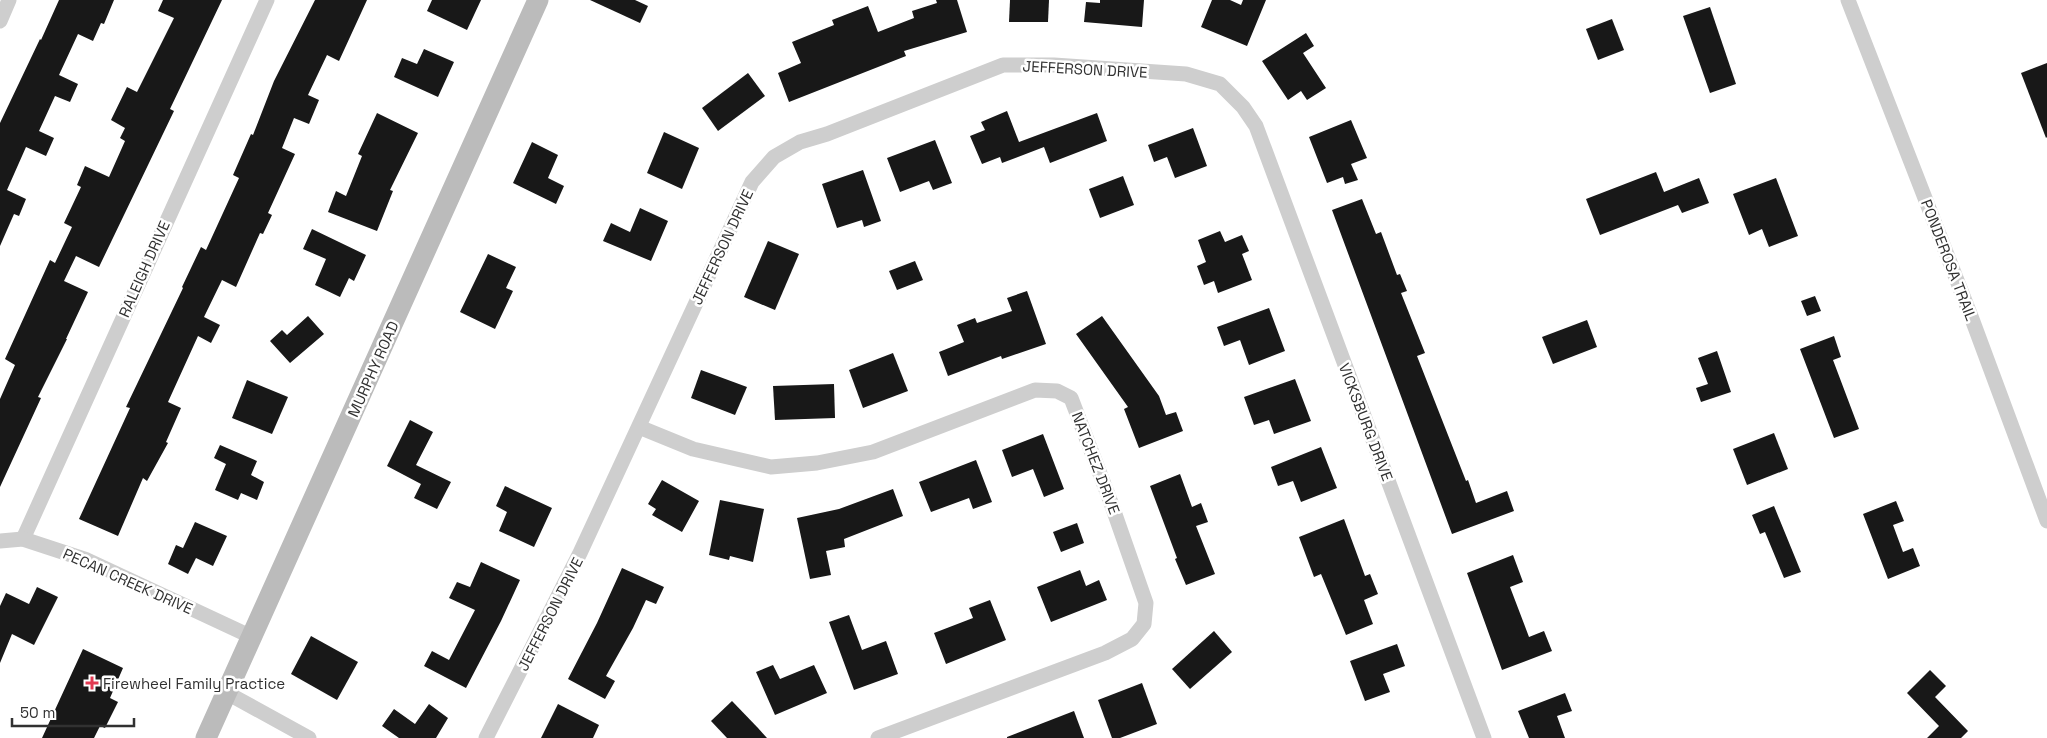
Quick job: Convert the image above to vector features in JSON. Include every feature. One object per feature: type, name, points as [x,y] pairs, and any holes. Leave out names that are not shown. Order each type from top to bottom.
[{"type":"main road","name":"MURPHY ROAD","points":[[206,738],[538,0]]},
{"type":"street","points":[[0,21],[10,0]]},
{"type":"street","name":"RALEIGH DRIVE","points":[[23,539],[266,0]]},
{"type":"street","name":"PONDEROSA TRAIL","points":[[1848,0],[1972,319],[2047,521]]},
{"type":"street","name":"JEFFERSON DRIVE","points":[[486,738],[580,553],[752,182],[774,157],[800,142],[827,134],[1003,64],[1054,65],[1186,74],[1220,84],[1243,107]]},
{"type":"street","name":"VICKSBURG DRIVE","points":[[1243,107],[1256,126],[1484,738]]},
{"type":"street","name":"NATCHEZ DRIVE","points":[[639,427],[693,449],[771,467],[817,464],[873,452],[1035,390],[1056,391],[1072,398],[1146,602],[1144,624],[1132,639],[1105,653],[878,738]]},
{"type":"street","name":"PECAN CREEK DRIVE","points":[[0,541],[23,539],[88,560],[252,637]]},
{"type":"street","points":[[227,693],[309,738]]},
{"type":"building","points":[[59,0],[114,0],[104,24],[101,23],[93,41],[78,34],[59,75],[78,84],[70,102],[55,96],[39,131],[54,138],[46,156],[26,147],[7,190],[26,199],[19,216],[14,214],[0,246],[0,123]]},
{"type":"building","points":[[163,0],[222,0],[170,109],[174,111],[99,267],[76,256],[64,281],[88,292],[38,397],[41,398],[0,487],[0,399],[15,365],[5,359],[50,260],[55,263],[72,227],[64,223],[81,187],[77,185],[85,166],[109,177],[125,141],[120,138],[125,128],[111,120],[127,87],[137,92],[174,18],[158,11]]},
{"type":"building","points":[[315,0],[367,0],[339,61],[327,55],[308,95],[319,100],[309,124],[294,118],[282,148],[295,154],[268,213],[272,215],[263,234],[260,233],[236,287],[222,280],[204,317],[220,325],[211,343],[198,336],[168,402],[181,408],[166,442],[168,443],[147,481],[143,478],[118,536],[79,519],[130,408],[126,407],[182,287],[201,247],[206,250],[239,178],[233,175],[251,134],[253,135],[274,81]]},
{"type":"building","points":[[432,0],[481,0],[467,30],[427,11]]},
{"type":"building","points":[[590,0],[635,0],[648,6],[640,23]]},
{"type":"building","points":[[936,0],[957,0],[967,32],[904,51],[906,56],[789,102],[778,73],[801,63],[792,42],[834,25],[832,20],[868,6],[878,32],[914,18],[912,11],[937,3]]},
{"type":"building","points":[[1010,0],[1049,0],[1048,22],[1009,22]]},
{"type":"building","points":[[1100,0],[1144,0],[1142,27],[1084,22],[1086,2],[1100,3]]},
{"type":"building","points":[[1212,0],[1230,0],[1241,5],[1243,0],[1266,0],[1247,46],[1201,27]]},
{"type":"building","points":[[1710,7],[1736,84],[1710,93],[1683,16]]},
{"type":"building","points":[[1612,19],[1624,50],[1598,60],[1586,29]]},
{"type":"building","points":[[1306,33],[1314,46],[1303,53],[1326,88],[1307,100],[1301,91],[1288,100],[1262,61]]},
{"type":"building","points":[[424,49],[454,62],[438,97],[394,77],[402,58],[417,64]]},
{"type":"building","points":[[2047,63],[2047,137],[2046,138],[2021,73]]},
{"type":"building","points":[[748,73],[765,96],[718,131],[702,108]]},
{"type":"building","points":[[1007,111],[1019,142],[1097,113],[1107,141],[1050,163],[1044,147],[1002,163],[1000,157],[982,164],[970,136],[985,130],[981,122]]},
{"type":"building","points":[[377,113],[418,133],[390,190],[393,191],[377,231],[328,212],[336,191],[346,196],[362,156],[358,154]]},
{"type":"building","points":[[1351,120],[1367,158],[1351,164],[1358,180],[1345,184],[1343,177],[1327,183],[1309,137]]},
{"type":"building","points":[[1193,128],[1207,166],[1175,178],[1167,157],[1154,162],[1148,145]]},
{"type":"building","points":[[664,132],[699,148],[682,189],[647,173]]},
{"type":"building","points":[[935,140],[952,183],[933,190],[929,181],[900,192],[887,158]]},
{"type":"building","points":[[532,142],[558,155],[548,178],[564,186],[556,204],[513,183]]},
{"type":"building","points":[[863,170],[881,221],[864,227],[862,220],[837,228],[822,184]]},
{"type":"building","points":[[1656,172],[1664,192],[1699,178],[1709,203],[1682,213],[1678,205],[1600,235],[1586,199]]},
{"type":"building","points":[[1123,176],[1134,205],[1100,218],[1089,189]]},
{"type":"building","points":[[1776,178],[1798,236],[1769,247],[1762,229],[1749,235],[1733,194]]},
{"type":"building","points":[[1362,199],[1376,234],[1381,232],[1397,275],[1400,274],[1407,291],[1401,293],[1425,353],[1417,356],[1476,503],[1507,491],[1514,511],[1452,534],[1332,210]]},
{"type":"building","points":[[640,208],[668,221],[651,261],[603,241],[611,223],[630,232]]},
{"type":"building","points":[[312,229],[366,255],[354,281],[349,278],[340,297],[315,285],[326,259],[303,249]]},
{"type":"building","points":[[1220,231],[1225,242],[1242,235],[1249,251],[1242,254],[1252,280],[1218,293],[1214,281],[1204,285],[1197,266],[1206,262],[1198,240]]},
{"type":"building","points":[[768,241],[799,254],[775,310],[744,297]]},
{"type":"building","points":[[488,254],[516,267],[506,288],[513,291],[495,329],[460,312]]},
{"type":"building","points":[[915,261],[923,280],[897,290],[889,271]]},
{"type":"building","points":[[1027,291],[1046,344],[1002,359],[1001,356],[948,376],[939,352],[964,342],[957,325],[975,318],[977,323],[1012,311],[1007,298]]},
{"type":"building","points":[[1815,296],[1821,311],[1807,316],[1801,301]]},
{"type":"building","points":[[1269,308],[1285,351],[1249,365],[1240,340],[1224,346],[1217,327]]},
{"type":"building","points":[[308,316],[324,334],[290,363],[270,341],[282,330],[287,335]]},
{"type":"building","points":[[1102,316],[1159,396],[1166,415],[1176,412],[1183,431],[1139,448],[1124,409],[1128,407],[1076,334]]},
{"type":"building","points":[[1587,320],[1597,347],[1553,364],[1542,337]]},
{"type":"building","points":[[1834,336],[1841,357],[1833,360],[1859,429],[1834,438],[1800,349]]},
{"type":"building","points":[[1717,351],[1731,392],[1701,402],[1696,388],[1708,384],[1698,358]]},
{"type":"building","points":[[893,353],[908,391],[863,408],[849,370]]},
{"type":"building","points":[[701,370],[747,387],[735,415],[691,398]]},
{"type":"building","points":[[1295,379],[1311,421],[1274,434],[1269,420],[1254,425],[1244,397]]},
{"type":"building","points":[[247,380],[288,397],[272,434],[232,418]]},
{"type":"building","points":[[834,384],[835,418],[775,420],[773,386]]},
{"type":"building","points":[[410,420],[433,432],[416,465],[451,482],[437,509],[414,498],[421,484],[387,466]]},
{"type":"building","points":[[1774,433],[1788,469],[1747,485],[1733,449]]},
{"type":"building","points":[[1043,434],[1064,489],[1044,497],[1033,469],[1012,477],[1002,450]]},
{"type":"building","points":[[220,445],[257,461],[251,475],[264,482],[257,500],[241,493],[238,500],[215,490],[226,464],[214,458]]},
{"type":"building","points":[[1321,447],[1337,488],[1301,502],[1293,481],[1278,486],[1271,467]]},
{"type":"building","points":[[976,460],[992,502],[973,509],[969,498],[931,512],[919,482]]},
{"type":"building","points":[[1180,474],[1192,507],[1201,503],[1208,522],[1196,526],[1215,574],[1186,585],[1150,486]]},
{"type":"building","points":[[662,480],[699,501],[682,532],[652,515],[656,509],[648,504]]},
{"type":"building","points":[[505,486],[552,508],[534,547],[499,531],[507,512],[496,506]]},
{"type":"building","points":[[893,489],[903,516],[844,539],[845,547],[826,551],[831,575],[810,579],[797,518],[839,509]]},
{"type":"building","points":[[720,500],[764,509],[753,562],[730,556],[729,560],[709,555]]},
{"type":"building","points":[[1896,501],[1904,521],[1893,525],[1903,552],[1913,548],[1920,566],[1888,579],[1863,514]]},
{"type":"building","points":[[1774,506],[1801,572],[1784,578],[1765,532],[1760,534],[1752,515]]},
{"type":"building","points":[[1344,519],[1365,576],[1370,574],[1378,594],[1364,600],[1373,624],[1346,635],[1321,574],[1314,577],[1299,537]]},
{"type":"building","points":[[195,522],[227,536],[213,566],[196,558],[188,574],[168,564],[176,545],[183,548]]},
{"type":"building","points":[[1077,523],[1084,543],[1061,552],[1053,532]]},
{"type":"building","points":[[1513,555],[1523,582],[1510,587],[1529,637],[1544,631],[1552,651],[1502,670],[1467,573]]},
{"type":"building","points":[[481,562],[520,580],[466,688],[424,666],[432,651],[449,660],[475,610],[449,598],[457,582],[470,587]]},
{"type":"building","points":[[622,568],[664,587],[656,604],[646,600],[633,628],[606,676],[615,681],[605,699],[568,679],[597,623]]},
{"type":"building","points":[[1080,570],[1086,586],[1099,580],[1107,600],[1051,622],[1037,587]]},
{"type":"building","points":[[37,587],[58,597],[34,645],[12,634],[0,663],[0,606],[6,593],[29,604]]},
{"type":"building","points":[[990,600],[1006,640],[946,664],[934,633],[973,618],[969,608]]},
{"type":"building","points":[[849,615],[862,650],[886,641],[898,674],[854,690],[829,622]]},
{"type":"building","points":[[1214,631],[1232,652],[1190,689],[1172,669]]},
{"type":"building","points":[[311,636],[358,662],[337,700],[291,674]]},
{"type":"building","points":[[1397,644],[1405,666],[1383,674],[1390,692],[1365,701],[1350,661]]},
{"type":"building","name":"Firewheel Family Practice","points":[[83,649],[123,668],[110,698],[118,702],[105,728],[100,726],[94,738],[42,738]]},
{"type":"building","points":[[773,665],[780,679],[814,665],[827,693],[775,715],[756,672]]},
{"type":"building","points":[[1930,670],[1946,686],[1935,697],[1968,731],[1961,738],[1927,738],[1939,726],[1907,693]]},
{"type":"building","points":[[1142,683],[1157,724],[1120,738],[1112,738],[1098,700]]},
{"type":"building","points":[[1565,693],[1572,711],[1557,716],[1565,738],[1529,738],[1518,711]]},
{"type":"building","points":[[732,701],[767,738],[727,738],[711,721]]},
{"type":"building","points":[[429,704],[448,718],[436,738],[399,738],[382,726],[394,709],[415,724]]},
{"type":"building","points":[[558,704],[599,725],[593,738],[541,738]]},
{"type":"building","points":[[1074,711],[1084,738],[1007,738],[1007,737]]},
{"type":"place","name":"Firewheel Family Practice","points":[[92,683]]}]
